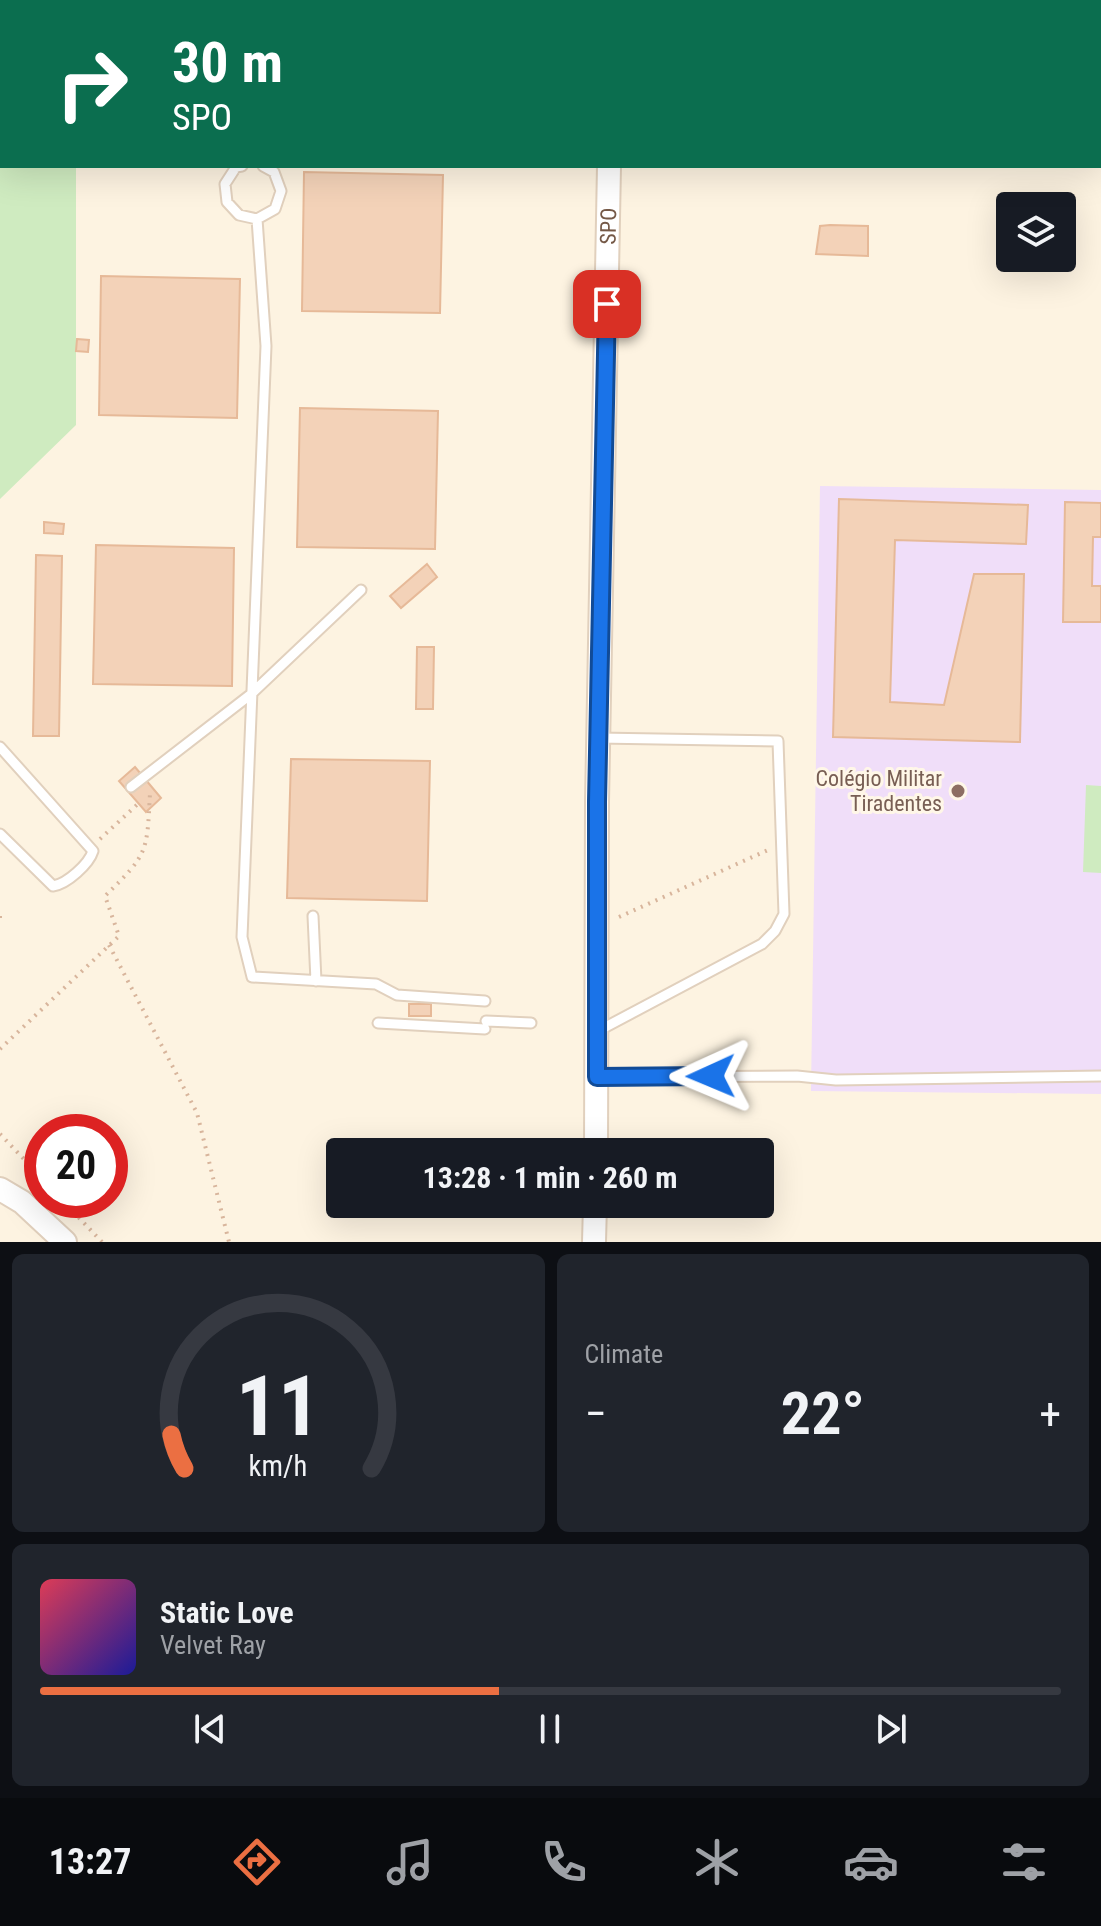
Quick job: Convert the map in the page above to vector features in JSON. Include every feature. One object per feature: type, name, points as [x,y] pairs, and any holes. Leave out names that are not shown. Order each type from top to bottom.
[{"type":"street","name":"SPO","points":[[596,1138],[598,738],[609,168]]},
{"type":"street","points":[[0,1189],[22,1202],[59,1240]]},
{"type":"street","points":[[594,1242],[595,1218]]},
{"type":"lane","points":[[235,168],[225,184],[227,202],[239,215],[257,219],[275,209],[281,191],[274,172],[267,168]]},
{"type":"lane","points":[[257,219],[266,346],[242,937],[252,977],[376,984],[397,995],[485,1001]]},
{"type":"lane","points":[[131,787],[250,695],[361,590]]},
{"type":"lane","points":[[597,1032],[762,944],[784,914],[778,741],[598,738]]},
{"type":"lane","points":[[0,747],[92,845],[91,858],[61,885],[53,886],[0,834]]},
{"type":"lane","points":[[313,916],[316,981]]},
{"type":"lane","points":[[378,1023],[531,1023]]},
{"type":"lane","points":[[597,1077],[797,1076],[836,1080],[1101,1076]]},
{"type":"path","points":[[0,1049],[119,936],[105,896],[142,860],[148,831],[151,772]]},
{"type":"path","points":[[92,845],[150,792]]},
{"type":"path","points":[[597,927],[781,844]]},
{"type":"path","points":[[109,945],[197,1113],[229,1242]]},
{"type":"path","points":[[0,1134],[24,1159]]},
{"type":"path","points":[[79,1218],[102,1242]]},
{"type":"shaded area","name":"Colégio Militar Tiradentes","points":[[820,486],[1101,490],[1101,1094],[811,1091]]},
{"type":"green space","points":[[0,168],[76,168],[76,425],[0,499]]},
{"type":"green space","points":[[1086,785],[1101,786],[1101,873],[1083,872]]},
{"type":"building","points":[[304,172],[443,175],[440,313],[302,311]]},
{"type":"building","points":[[820,226],[868,226],[868,256],[816,254]]},
{"type":"building","points":[[101,276],[240,279],[237,418],[99,415]]},
{"type":"building","points":[[77,339],[89,340],[88,352],[76,351]]},
{"type":"building","points":[[300,408],[438,411],[435,549],[297,547]]},
{"type":"building","points":[[839,499],[1028,505],[1026,544],[895,540],[890,702],[944,705],[974,574],[1024,574],[1020,742],[833,737]]},
{"type":"building","points":[[1065,502],[1101,503],[1101,537],[1093,537],[1092,586],[1101,586],[1101,622],[1063,622]]},
{"type":"building","points":[[44,522],[64,524],[63,534],[44,533]]},
{"type":"building","points":[[96,545],[234,548],[232,686],[93,684]]},
{"type":"building","points":[[36,555],[62,556],[59,736],[33,736]]},
{"type":"building","points":[[427,564],[437,577],[401,608],[390,596]]},
{"type":"building","points":[[417,647],[434,647],[433,709],[416,709]]},
{"type":"building","points":[[291,759],[430,761],[427,901],[287,898]]},
{"type":"building","points":[[135,767],[161,798],[146,812],[119,781]]},
{"type":"building","points":[[409,1004],[431,1004],[431,1016],[409,1016]]},
{"type":"place","name":"Colégio Militar Tiradentes","points":[[958,791]]},
{"type":"route","points":[[607,304],[597,802],[597,1077],[711,1076]]}]
